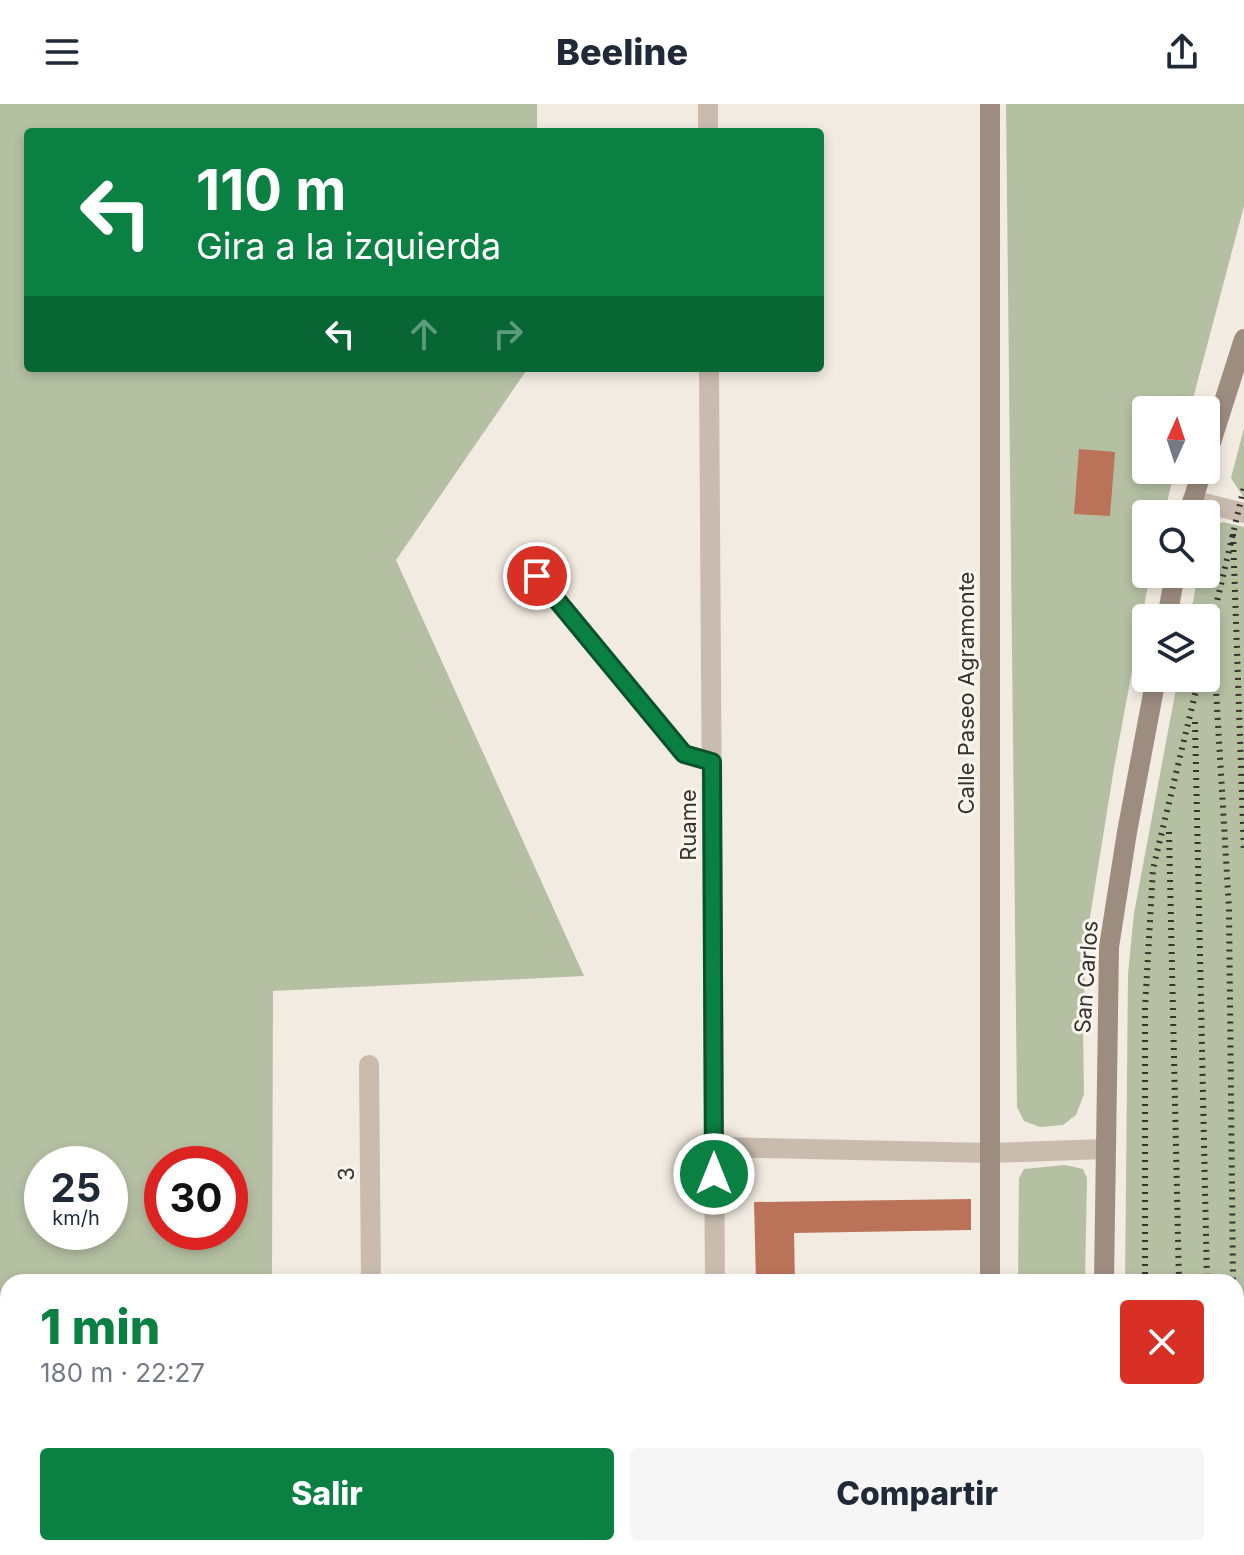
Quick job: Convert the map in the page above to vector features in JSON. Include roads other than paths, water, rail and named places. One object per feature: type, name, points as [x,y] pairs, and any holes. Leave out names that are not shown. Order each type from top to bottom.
[{"type":"street","points":[[708,104],[708,128]]},
{"type":"street","name":"Calle Paseo Agramonte","points":[[990,104],[990,1274]]},
{"type":"street","points":[[1220,414],[1244,339]]},
{"type":"street","name":"Ruame","points":[[709,372],[715,1274]]},
{"type":"street","points":[[1220,510],[1244,513]]},
{"type":"street","points":[[537,576],[684,754],[712,762]]},
{"type":"street","name":"San Carlos","points":[[1104,1274],[1109,947],[1153,692]]},
{"type":"street","name":"3","points":[[369,1065],[371,1274]]},
{"type":"street","points":[[714,1147],[991,1153],[1106,1149]]},
{"type":"railway","points":[[1216,604],[1244,487]]},
{"type":"railway","points":[[1233,534],[1244,854]]},
{"type":"railway","points":[[1145,1274],[1145,1008],[1153,869],[1196,692]]},
{"type":"railway","points":[[1216,692],[1229,909],[1233,1274]]},
{"type":"railway","points":[[1195,722],[1207,1274]]},
{"type":"railway","points":[[1169,832],[1179,1274]]}]
